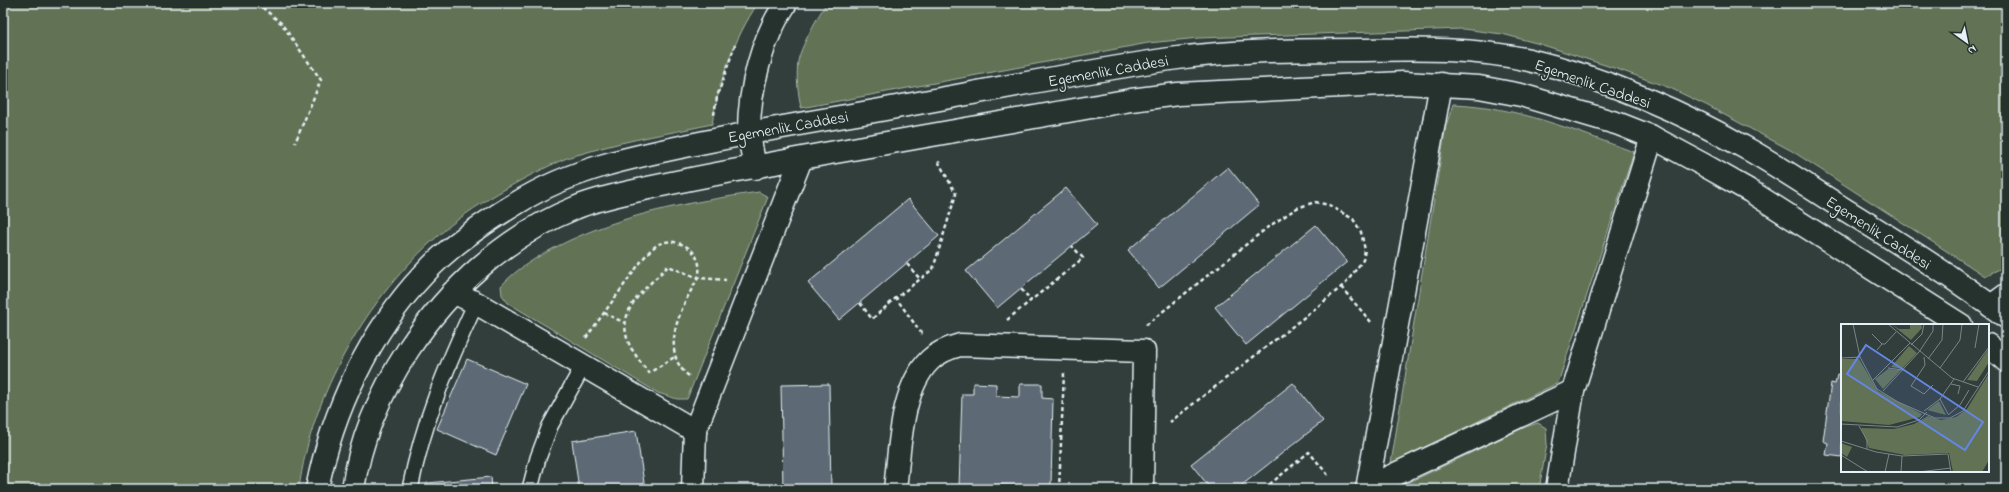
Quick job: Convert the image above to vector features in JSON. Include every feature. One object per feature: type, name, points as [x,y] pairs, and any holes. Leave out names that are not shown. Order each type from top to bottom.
[{"type":"main road","points":[[755,168],[750,133],[752,100],[760,62],[769,35],[786,3]]},
{"type":"main road","name":"Egemenlik Caddesi","points":[[317,489],[342,404],[358,369],[380,332],[405,297],[424,274],[448,251],[520,200],[573,174],[609,162],[750,133],[1177,59],[1305,50],[1456,49],[1530,61],[1589,78],[1703,126],[1754,152],[2001,306]]},
{"type":"main road","name":"Egemenlik Caddesi","points":[[353,489],[361,450],[374,412],[391,377],[417,336],[452,292],[500,251],[529,231],[577,207],[601,199],[685,180],[1131,100],[1178,94],[1403,83],[1479,87],[1521,95],[1619,124],[1652,137],[1750,191],[1959,324]]},
{"type":"main road","points":[[1368,488],[1441,84]]},
{"type":"main road","points":[[1557,489],[1573,392],[1652,137]]},
{"type":"main road","points":[[693,489],[695,431],[801,159]]},
{"type":"main road","points":[[452,292],[476,303],[695,431]]},
{"type":"main road","points":[[895,489],[904,417],[911,389],[930,360],[960,345],[1144,351],[1142,489]]},
{"type":"main road","points":[[1989,346],[2006,361]]},
{"type":"main road","points":[[1368,488],[1573,392]]},
{"type":"lane","points":[[410,489],[417,450],[435,396],[453,351],[476,303]]},
{"type":"lane","points":[[530,489],[538,458],[577,362]]},
{"type":"path","points":[[257,3],[280,23],[322,80],[294,143]]},
{"type":"path","points":[[860,303],[872,318],[933,269],[956,194],[933,152]]},
{"type":"path","points":[[1142,442],[1316,308],[1341,287],[1356,271],[1363,260],[1365,242],[1361,232],[1353,219],[1328,205],[1315,202],[1297,208],[1268,227],[1145,325]]},
{"type":"path","points":[[577,362],[604,313],[646,255],[660,243],[670,242],[681,244],[690,248],[700,264],[698,278],[679,313],[675,327],[676,356],[683,372],[699,382],[712,386]]},
{"type":"path","points":[[1006,320],[1083,258],[1072,246]]},
{"type":"path","points":[[907,264],[920,279]]},
{"type":"path","points":[[676,356],[649,372],[641,365],[629,343],[625,323],[628,310],[635,299],[668,266],[698,278],[753,283]]},
{"type":"path","points":[[1341,287],[1393,347]]},
{"type":"path","points":[[1021,288],[1031,300]]},
{"type":"path","points":[[896,298],[938,355]]},
{"type":"path","points":[[604,313],[625,323]]},
{"type":"path","points":[[1058,489],[1065,348]]},
{"type":"path","points":[[1264,489],[1309,452],[1328,475]]},
{"type":"green space","points":[[3,3],[758,3],[742,31],[729,61],[723,77],[712,124],[621,143],[562,160],[531,175],[482,203],[452,224],[413,260],[388,288],[366,318],[346,350],[316,418],[306,454],[299,489],[3,489]]},
{"type":"green space","points":[[827,3],[2006,3],[2006,266],[1985,276],[1792,151],[1706,105],[1670,88],[1540,44],[1502,34],[1463,29],[1199,38],[1148,43],[801,108],[797,73],[799,55],[810,31]]},
{"type":"green space","points":[[1453,104],[1500,109],[1567,128],[1634,152],[1558,383],[1391,463],[1446,126]]},
{"type":"green space","points":[[759,192],[768,197],[687,399],[677,399],[658,393],[508,303],[502,295],[501,286],[520,269],[550,250],[606,225],[631,217],[682,205]]},
{"type":"green space","points":[[1538,423],[1546,428],[1547,444],[1539,489],[1395,489],[1525,427]]},
{"type":"building","points":[[1228,167],[1259,205],[1159,288],[1128,250]]},
{"type":"building","points":[[1066,188],[1097,225],[997,308],[966,271]]},
{"type":"building","points":[[908,199],[939,236],[839,320],[808,283]]},
{"type":"building","points":[[1316,225],[1347,262],[1246,345],[1215,307]]},
{"type":"building","points":[[467,359],[526,384],[496,455],[437,429]]},
{"type":"building","points":[[1837,375],[1841,376],[1841,457],[1826,455],[1828,443],[1823,441],[1831,383],[1835,384]]},
{"type":"building","points":[[973,383],[996,384],[996,396],[1020,397],[1020,384],[1042,384],[1042,398],[1053,399],[1051,485],[1040,485],[1040,489],[1017,489],[1017,486],[996,485],[996,489],[959,488],[962,394],[973,394]]},
{"type":"building","points":[[1293,383],[1323,421],[1237,489],[1211,489],[1191,464]]},
{"type":"building","points":[[829,384],[831,489],[783,489],[781,385]]},
{"type":"building","points":[[636,431],[645,489],[579,489],[572,441]]},
{"type":"building","points":[[491,477],[492,489],[427,489],[427,483]]}]
